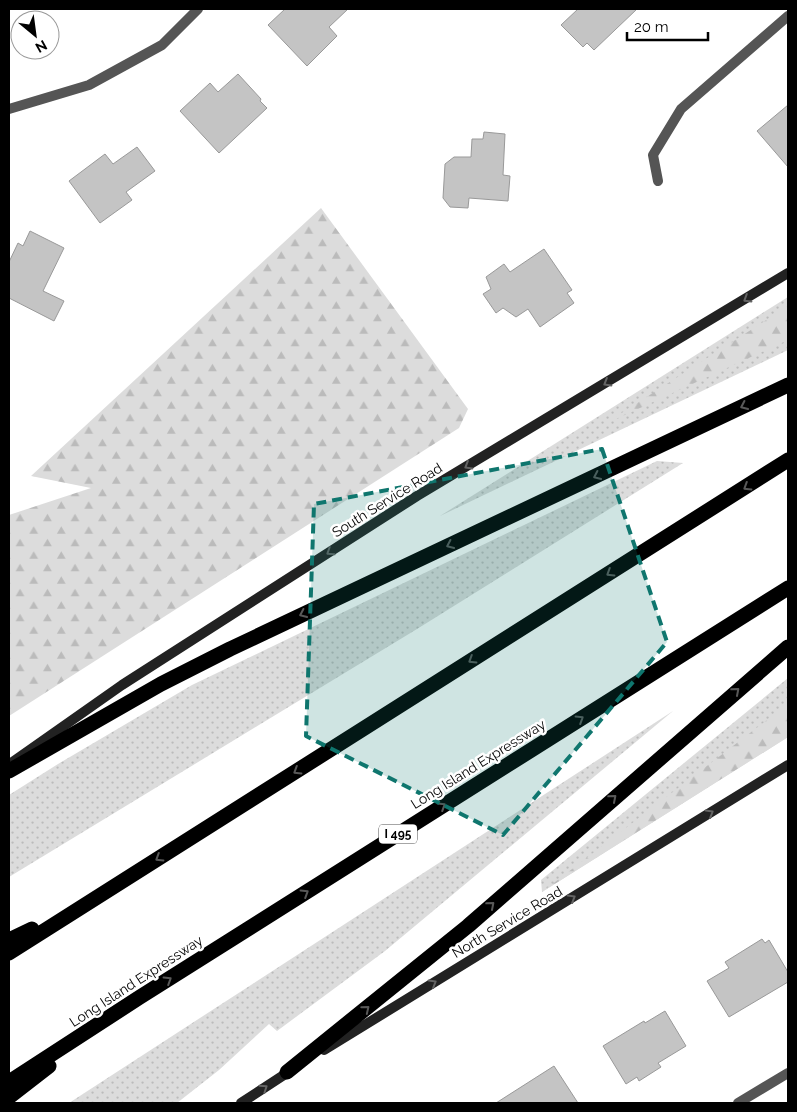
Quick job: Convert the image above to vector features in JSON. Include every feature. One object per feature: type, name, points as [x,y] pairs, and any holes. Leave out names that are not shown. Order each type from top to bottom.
[{"type":"highway","points":[[9,771],[154,688],[222,653],[788,385]]},
{"type":"highway","points":[[9,953],[788,460]]},
{"type":"highway","name":"Long Island Expressway","points":[[9,1082],[140,997],[788,588]]},
{"type":"highway","points":[[287,1072],[468,926],[788,647]]},
{"type":"highway","points":[[9,940],[88,903]]},
{"type":"highway","points":[[9,1097],[140,997]]},
{"type":"main road","name":"South Service Road","points":[[9,764],[122,685],[417,496],[788,273]]},
{"type":"main road","name":"North Service Road","points":[[241,1103],[287,1072],[788,765]]},
{"type":"street","points":[[9,109],[89,85],[162,45],[198,9]]},
{"type":"street","points":[[658,181],[653,155],[681,109],[788,16]]},
{"type":"street","points":[[738,1103],[788,1073]]},
{"type":"highlighted area","points":[[602,449],[667,642],[503,835],[306,736],[314,504]]},
{"type":"green space","points":[[321,208],[468,409],[459,428],[9,716],[9,515],[91,488],[31,476]]},
{"type":"green space","points":[[788,297],[788,350],[440,516]]},
{"type":"green space","points":[[788,306],[788,340],[603,425]]},
{"type":"green space","points":[[657,461],[683,463],[417,629],[9,877],[9,795],[192,685]]},
{"type":"green space","points":[[788,678],[788,737],[542,892],[541,880]]},
{"type":"green space","points":[[788,704],[788,737],[542,892]]},
{"type":"green space","points":[[673,711],[385,951],[277,1031],[269,1024],[219,1070],[177,1103],[69,1103]]},
{"type":"building","points":[[285,9],[348,9],[329,27],[337,36],[307,66],[268,25]]},
{"type":"building","points":[[578,9],[637,9],[594,50],[587,43],[583,47],[561,25]]},
{"type":"building","points":[[238,74],[267,108],[219,153],[180,111],[210,83],[218,92]]},
{"type":"building","points":[[788,105],[788,167],[757,131]]},
{"type":"building","points":[[484,132],[505,134],[503,175],[510,176],[508,201],[469,198],[468,208],[450,207],[443,198],[445,164],[454,157],[471,157],[472,139],[483,139]]},
{"type":"building","points":[[137,147],[155,171],[126,192],[132,200],[100,223],[69,181],[105,154],[113,164]]},
{"type":"building","points":[[30,231],[64,248],[43,291],[64,301],[54,321],[9,298],[9,262],[18,243],[23,246]]},
{"type":"building","points":[[544,249],[572,290],[567,293],[574,303],[540,327],[528,309],[516,317],[503,308],[496,313],[483,294],[491,289],[486,277],[504,264],[510,272]]},
{"type":"building","points":[[762,939],[765,943],[769,940],[788,972],[788,982],[729,1017],[707,981],[729,968],[725,962]]},
{"type":"building","points":[[665,1011],[686,1046],[658,1063],[661,1067],[639,1081],[637,1077],[626,1084],[603,1046],[644,1021],[645,1023]]},
{"type":"building","points":[[554,1066],[578,1103],[496,1103]]}]
